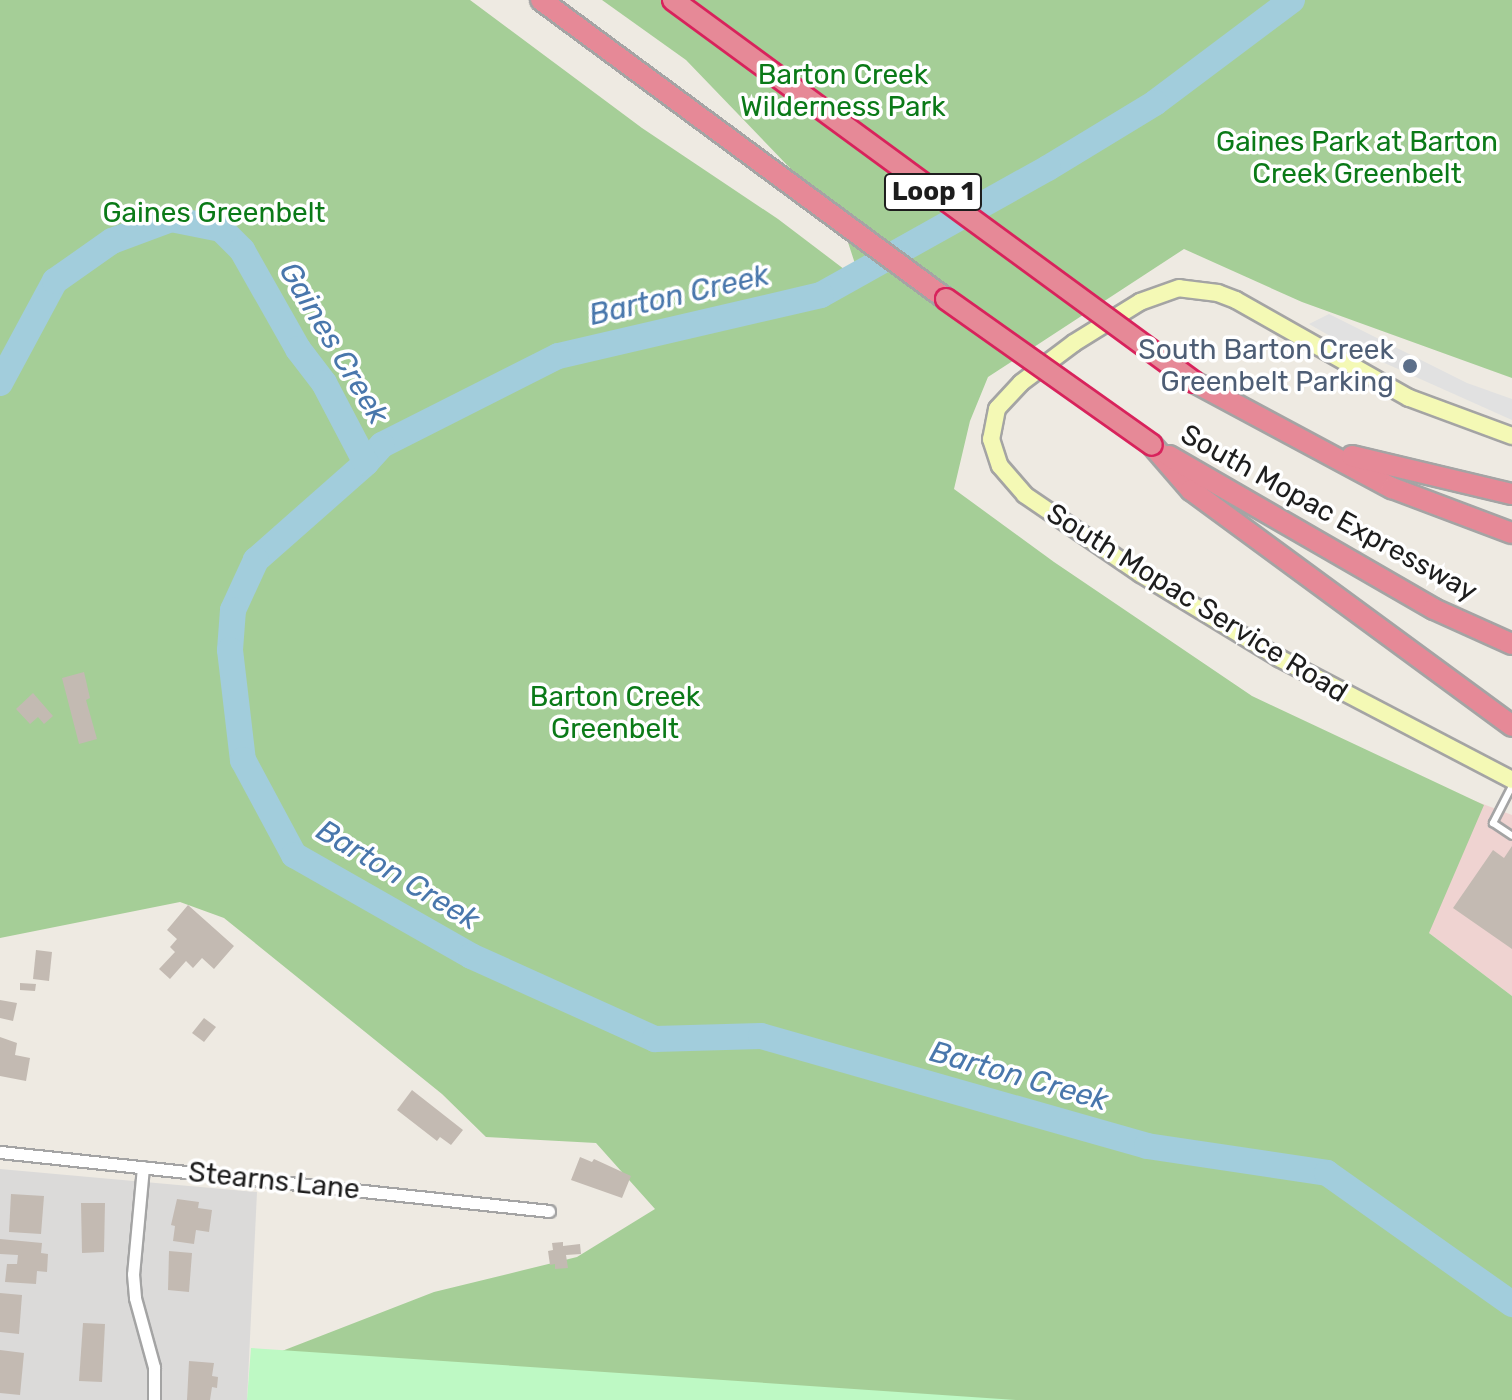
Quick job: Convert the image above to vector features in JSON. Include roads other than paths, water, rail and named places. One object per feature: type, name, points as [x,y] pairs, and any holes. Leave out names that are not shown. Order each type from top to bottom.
[{"type":"highway","name":"South Mopac Expressway","points":[[541,0],[946,299],[1152,445],[1434,609],[1512,644]]},
{"type":"highway","name":"South Mopac Expressway","points":[[673,0],[1194,382],[1325,449],[1392,488],[1512,533]]},
{"type":"highway","points":[[1152,445],[1191,490],[1512,726]]},
{"type":"highway","points":[[1325,449],[1416,474],[1512,494]]},
{"type":"main road","name":"South Mopac Service Road","points":[[1512,436],[1409,398],[1236,300],[1218,293],[1179,288],[1140,302],[1021,383],[997,409],[991,439],[1000,466],[1025,495],[1141,574],[1279,658],[1512,783]]},
{"type":"street","name":"Stearns Lane","points":[[0,1152],[549,1211]]},
{"type":"street","points":[[143,1167],[133,1274],[135,1298],[154,1367],[154,1400]]},
{"type":"lane","points":[[1512,783],[1493,823],[1512,836]]},
{"type":"waterway","name":"Barton Creek","points":[[1292,0],[1155,103],[1048,168],[821,295],[558,356],[382,445],[366,463],[256,560],[233,610],[230,650],[243,760],[294,855],[471,956],[655,1039],[761,1036],[1147,1146],[1327,1173],[1512,1304]]},
{"type":"waterway","name":"Gaines Creek","points":[[0,383],[55,281],[112,241],[171,219],[221,229],[242,250],[298,349],[324,383],[366,463]]},
{"type":"place","name":"South Barton Creek Greenbelt Parking","points":[[1410,366]]},
{"type":"park label","name":"Barton Creek Wilderness Park","points":[[843,91]]},
{"type":"park label","name":"Gaines Park at Barton Creek Greenbelt","points":[[1357,158]]},
{"type":"park label","name":"Gaines Greenbelt","points":[[214,213]]},
{"type":"park label","name":"Barton Creek Greenbelt","points":[[615,713]]}]
